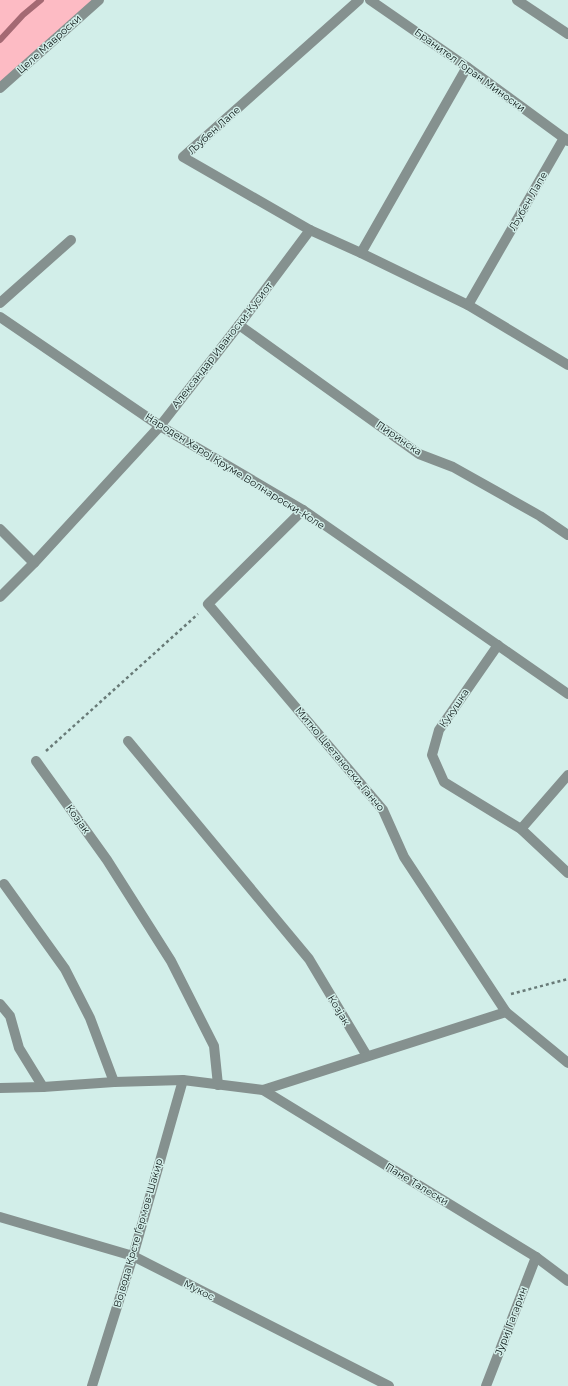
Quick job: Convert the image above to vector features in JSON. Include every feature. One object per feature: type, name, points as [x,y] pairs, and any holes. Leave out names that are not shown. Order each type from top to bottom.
[{"type":"street","name":"Целе Мавроски","points":[[0,88],[99,0]]},
{"type":"street","name":"Љубен Лапе","points":[[359,0],[183,157],[310,230],[468,305],[568,365]]},
{"type":"street","name":"Бранител Горан Миноски","points":[[370,0],[467,66],[566,140]]},
{"type":"street","points":[[517,0],[568,34]]},
{"type":"street","points":[[361,253],[467,66]]},
{"type":"street","name":"Љубен Лапе","points":[[468,305],[566,140]]},
{"type":"street","name":"Александар Иваноски-Кусиот","points":[[0,597],[34,563],[160,426],[240,325],[310,230]]},
{"type":"street","points":[[0,303],[71,240]]},
{"type":"street","name":"Народен Херој Круме Волнароски-Коле","points":[[0,317],[160,426],[303,510],[568,694]]},
{"type":"street","name":"Пиринска","points":[[240,325],[419,454],[453,467],[540,516],[568,535]]},
{"type":"street","points":[[208,604],[303,510]]},
{"type":"street","points":[[0,529],[34,563]]},
{"type":"street","name":"Митко Цветаноски-Ганчо","points":[[208,604],[383,810],[404,857],[506,1012],[568,1063]]},
{"type":"street","name":"Кукушка","points":[[498,645],[439,730],[432,755],[444,782],[521,829],[568,873]]},
{"type":"street","name":"Козјак","points":[[128,741],[309,959],[367,1056]]},
{"type":"street","name":"Козјак","points":[[36,760],[107,860],[171,961],[214,1046],[218,1085]]},
{"type":"street","points":[[521,829],[568,775]]},
{"type":"street","points":[[4,884],[65,969],[90,1018],[114,1082]]},
{"type":"street","points":[[0,1004],[10,1016],[19,1048],[44,1087]]},
{"type":"street","points":[[0,1088],[183,1080],[263,1090],[506,1012]]},
{"type":"street","name":"Војвода Крсте Ѓермов-Шаќир","points":[[92,1386],[133,1256],[183,1080]]},
{"type":"street","name":"Пане Талески","points":[[263,1090],[536,1257],[568,1281]]},
{"type":"street","name":"Мукос","points":[[0,1217],[133,1256],[389,1386]]},
{"type":"street","name":"Јуриј Гагарин","points":[[486,1386],[536,1257]]},
{"type":"path","points":[[36,760],[208,604]]},
{"type":"path","points":[[497,997],[568,979]]},
{"type":"shaded area","points":[[0,0],[37,0],[39,2],[41,0],[99,0],[0,88]]},
{"type":"waterway","points":[[0,40],[23,15],[41,0]]}]
